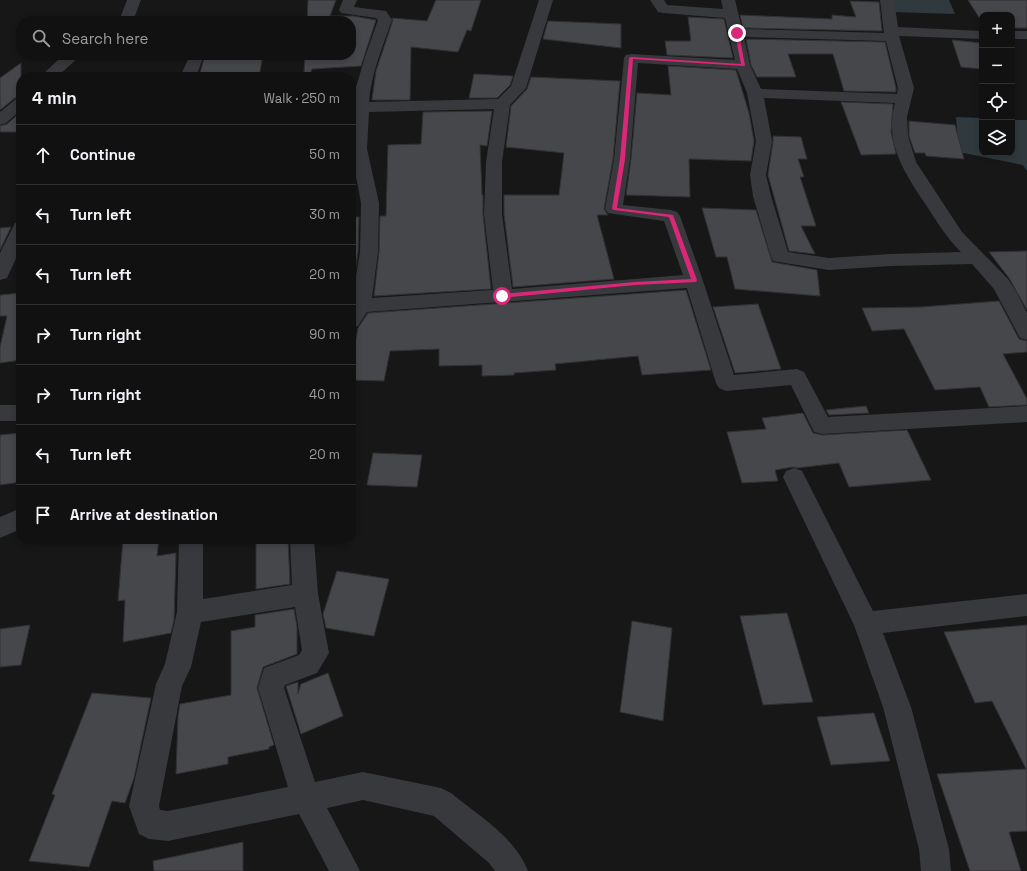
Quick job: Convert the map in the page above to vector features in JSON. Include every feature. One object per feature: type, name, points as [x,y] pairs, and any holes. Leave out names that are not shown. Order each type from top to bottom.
[{"type":"street","points":[[128,16],[134,0]]},
{"type":"street","points":[[350,0],[346,10],[381,14],[385,20],[370,64],[362,94],[357,162],[370,203],[369,252],[356,313],[422,300],[502,296],[694,280]]},
{"type":"street","points":[[502,296],[493,214],[494,162],[502,104],[518,88],[546,0]]},
{"type":"street","points":[[657,0],[662,9],[730,7],[743,65],[755,93],[764,140],[758,175],[762,196],[780,257],[829,264],[890,260],[977,258]]},
{"type":"street","points":[[887,0],[892,34],[906,88],[899,117],[900,136],[908,162],[956,236],[1001,284],[1010,298],[1027,333]]},
{"type":"street","points":[[737,33],[979,35]]},
{"type":"street","points":[[1015,35],[1027,35]]},
{"type":"street","points":[[743,65],[631,58],[622,159],[614,209],[672,216],[694,280],[726,383],[798,377],[822,426],[1027,414]]},
{"type":"street","points":[[53,72],[66,60]]},
{"type":"street","points":[[190,72],[195,60]]},
{"type":"street","points":[[755,93],[903,99]]},
{"type":"street","points":[[361,107],[502,104]]},
{"type":"street","points":[[0,120],[16,106]]},
{"type":"street","points":[[0,274],[16,238]]},
{"type":"street","points":[[0,413],[16,413]]},
{"type":"street","points":[[794,477],[866,624],[897,707],[934,849],[936,871]]},
{"type":"street","points":[[0,528],[16,520]]},
{"type":"street","points":[[191,544],[190,612],[178,667],[169,684],[144,806],[149,824],[168,826],[363,786],[441,802],[500,852],[513,871]]},
{"type":"street","points":[[302,544],[305,594],[316,653],[308,664],[273,677],[271,688],[306,798],[345,871]]},
{"type":"street","points":[[190,612],[305,594]]},
{"type":"street","points":[[866,624],[1027,605]]},
{"type":"shaded area","points":[[887,0],[949,0],[955,14],[891,12]]},
{"type":"shaded area","points":[[956,117],[979,118],[979,156],[1015,156],[1015,120],[1027,120],[1027,171],[1023,165],[959,152]]},
{"type":"building","points":[[308,0],[336,0],[330,16],[307,16]]},
{"type":"building","points":[[436,0],[481,0],[471,31],[467,30],[458,52],[411,47],[410,100],[372,100],[376,71],[393,20],[392,18],[427,21]]},
{"type":"building","points":[[968,0],[1027,0],[1027,28],[1015,28],[1015,12],[979,12],[979,17]]},
{"type":"building","points":[[850,1],[879,2],[882,31],[743,28],[740,15],[832,19],[832,15],[856,17]]},
{"type":"building","points":[[356,17],[376,20],[361,66],[312,69],[311,72],[304,72],[305,60],[356,60]]},
{"type":"building","points":[[688,17],[724,19],[733,58],[667,55],[665,41],[691,41]]},
{"type":"building","points":[[548,21],[621,24],[621,48],[543,39]]},
{"type":"building","points":[[746,39],[885,42],[896,92],[844,91],[833,54],[788,54],[796,77],[757,77],[751,65]]},
{"type":"building","points":[[952,40],[979,43],[979,69],[961,67]]},
{"type":"building","points":[[204,60],[262,60],[260,72],[200,72]]},
{"type":"building","points":[[21,63],[21,72],[16,72],[16,98],[0,110],[0,78]]},
{"type":"building","points":[[668,66],[736,70],[749,113],[754,141],[751,161],[689,159],[690,197],[626,195],[637,93],[671,95]]},
{"type":"building","points":[[474,74],[513,76],[510,85],[497,98],[469,98]]},
{"type":"building","points":[[531,77],[620,81],[613,159],[604,209],[608,215],[597,215],[614,279],[513,287],[504,214],[504,195],[559,195],[564,153],[506,147],[511,106],[527,89]]},
{"type":"building","points":[[841,102],[893,104],[891,132],[896,154],[861,155]]},
{"type":"building","points":[[492,111],[487,146],[480,145],[483,214],[491,289],[374,296],[379,252],[380,216],[386,216],[388,145],[421,144],[423,112]]},
{"type":"building","points":[[16,116],[16,132],[0,132],[0,126],[7,124]]},
{"type":"building","points":[[909,121],[955,125],[964,159],[926,156],[925,153],[915,153],[909,136]]},
{"type":"building","points":[[773,136],[801,137],[807,159],[798,159],[804,177],[800,177],[816,226],[801,226],[815,254],[789,251],[768,175]]},
{"type":"building","points":[[702,208],[756,210],[772,262],[817,270],[820,296],[735,289],[727,257],[716,257]]},
{"type":"building","points":[[356,217],[359,217],[356,266]]},
{"type":"building","points":[[11,227],[0,250],[0,228]]},
{"type":"building","points":[[1027,251],[1027,310],[1009,278],[989,252]]},
{"type":"building","points":[[686,290],[711,370],[642,375],[638,356],[555,364],[556,370],[514,373],[514,375],[482,376],[482,365],[439,366],[439,349],[390,351],[384,381],[356,380],[356,338],[358,328],[368,313]]},
{"type":"building","points":[[16,293],[16,361],[0,363],[0,347],[7,316],[0,316],[0,295]]},
{"type":"building","points":[[999,301],[1019,339],[1027,341],[1027,352],[1003,354],[1027,399],[1027,405],[989,407],[980,387],[935,390],[904,329],[872,331],[862,308],[921,307]]},
{"type":"building","points":[[758,304],[781,369],[735,373],[713,307]]},
{"type":"building","points":[[866,406],[869,413],[829,415],[826,410]]},
{"type":"building","points":[[803,413],[813,433],[822,435],[907,430],[931,480],[849,487],[839,463],[775,470],[778,481],[742,483],[727,432],[766,429],[762,418]]},
{"type":"building","points":[[16,433],[16,483],[0,485],[0,435]]},
{"type":"building","points":[[373,453],[422,455],[417,487],[367,485]]},
{"type":"building","points":[[123,544],[158,544],[157,556],[176,553],[174,620],[171,633],[123,642],[125,600],[118,601]]},
{"type":"building","points":[[256,544],[288,544],[290,584],[256,589]]},
{"type":"building","points":[[337,571],[389,579],[374,636],[326,628],[323,614]]},
{"type":"building","points":[[294,609],[297,627],[297,654],[263,667],[257,688],[274,745],[269,747],[269,749],[228,757],[228,764],[176,774],[178,716],[180,704],[231,695],[231,631],[255,627],[255,615]]},
{"type":"building","points":[[787,613],[813,702],[763,705],[740,616]]},
{"type":"building","points":[[632,621],[672,628],[663,721],[620,712]]},
{"type":"building","points":[[30,625],[21,665],[0,667],[0,629]]},
{"type":"building","points":[[1027,625],[1027,831],[1009,832],[1021,871],[970,871],[937,774],[1026,769],[992,701],[975,703],[944,632]]},
{"type":"building","points":[[328,673],[343,716],[301,734],[286,686],[298,682],[298,694],[301,684]]},
{"type":"building","points":[[92,693],[151,698],[134,778],[125,803],[112,801],[89,867],[29,861],[55,795],[52,794]]},
{"type":"building","points":[[874,713],[890,761],[831,765],[817,717]]},
{"type":"building","points":[[243,842],[243,871],[154,871],[153,861]]},
{"type":"route","points":[[502,296],[694,280],[672,216],[614,209],[622,159],[631,58],[743,65],[738,46],[737,33]]}]
